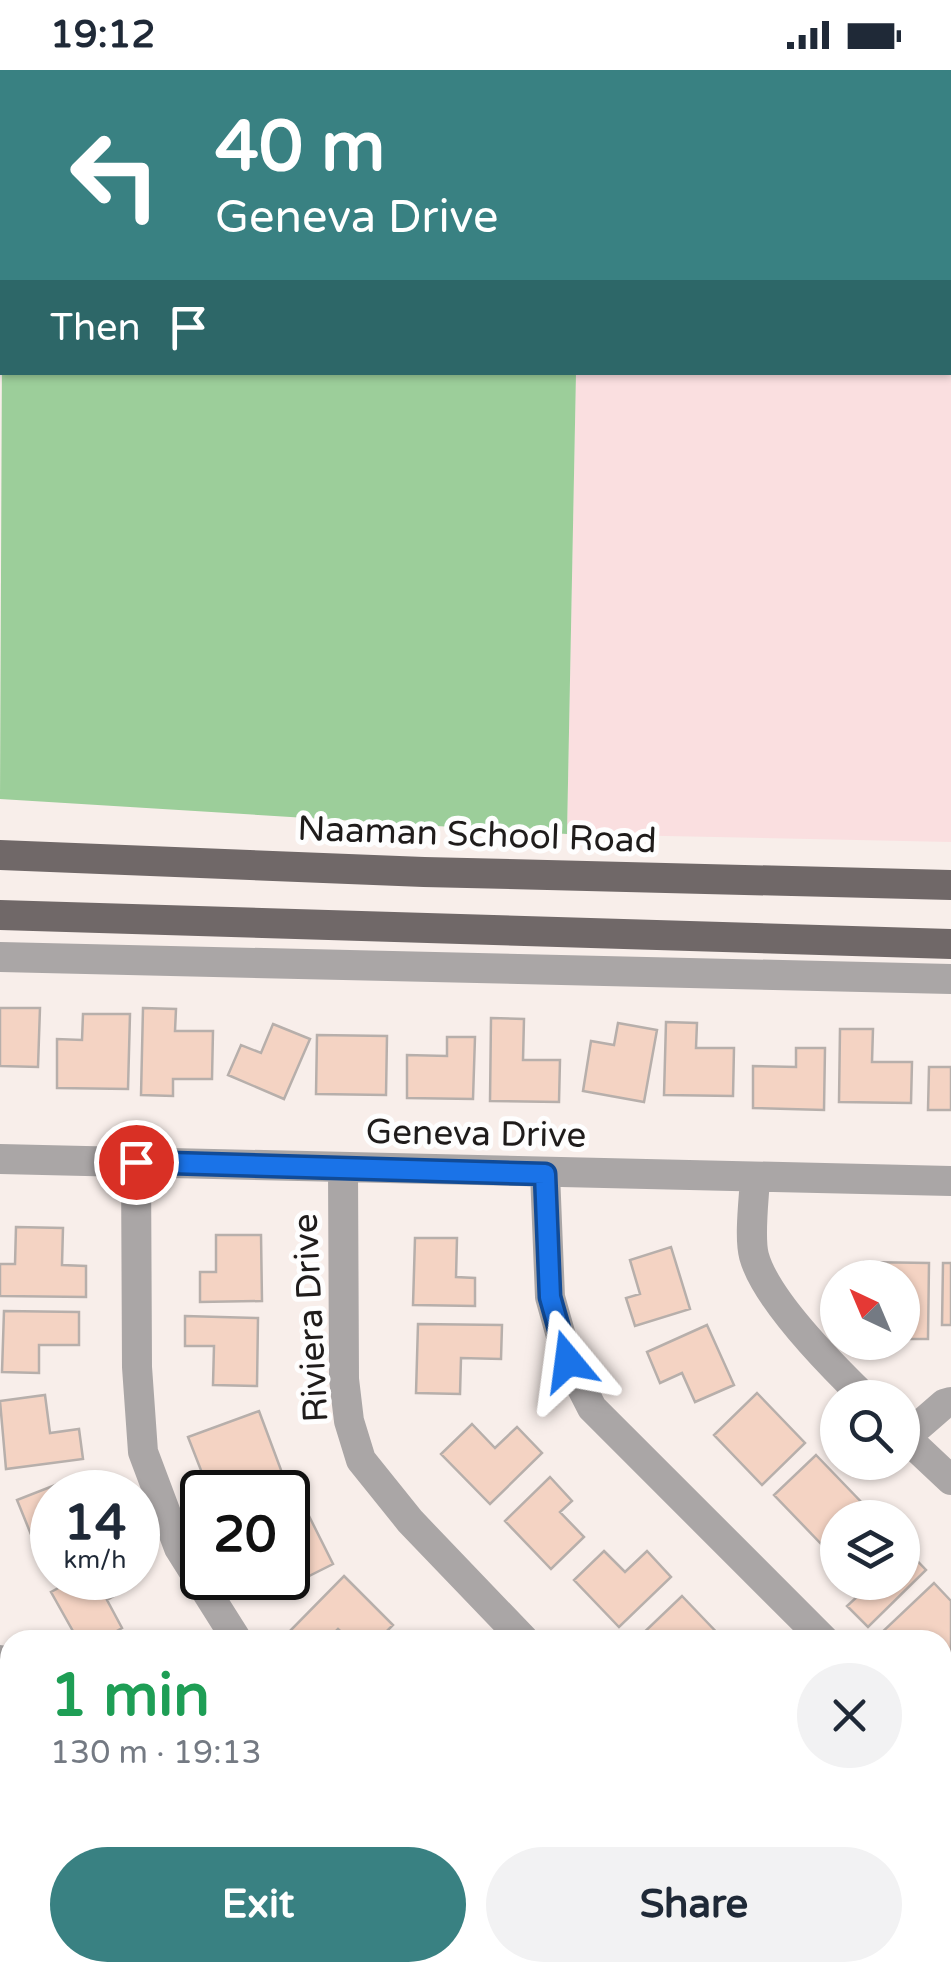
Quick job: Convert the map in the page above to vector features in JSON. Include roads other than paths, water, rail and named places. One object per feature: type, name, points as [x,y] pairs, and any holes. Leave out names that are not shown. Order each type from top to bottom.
[{"type":"main road","name":"Naaman School Road","points":[[0,855],[424,872],[951,885]]},
{"type":"main road","points":[[0,915],[951,944]]},
{"type":"street","points":[[0,956],[951,978]]},
{"type":"street","name":"Geneva Drive","points":[[0,1160],[951,1181]]},
{"type":"street","points":[[136,1162],[136,1367],[143,1452],[179,1548],[231,1630]]},
{"type":"street","name":"Riviera Drive","points":[[343,1169],[344,1379],[348,1422],[361,1460],[410,1521],[514,1630]]},
{"type":"street","points":[[545,1174],[550,1297],[568,1361],[592,1408],[814,1630]]},
{"type":"street","points":[[755,1178],[754,1256],[780,1305],[846,1380]]},
{"type":"street","points":[[920,1423],[951,1402]]},
{"type":"street","points":[[920,1451],[951,1480]]}]
